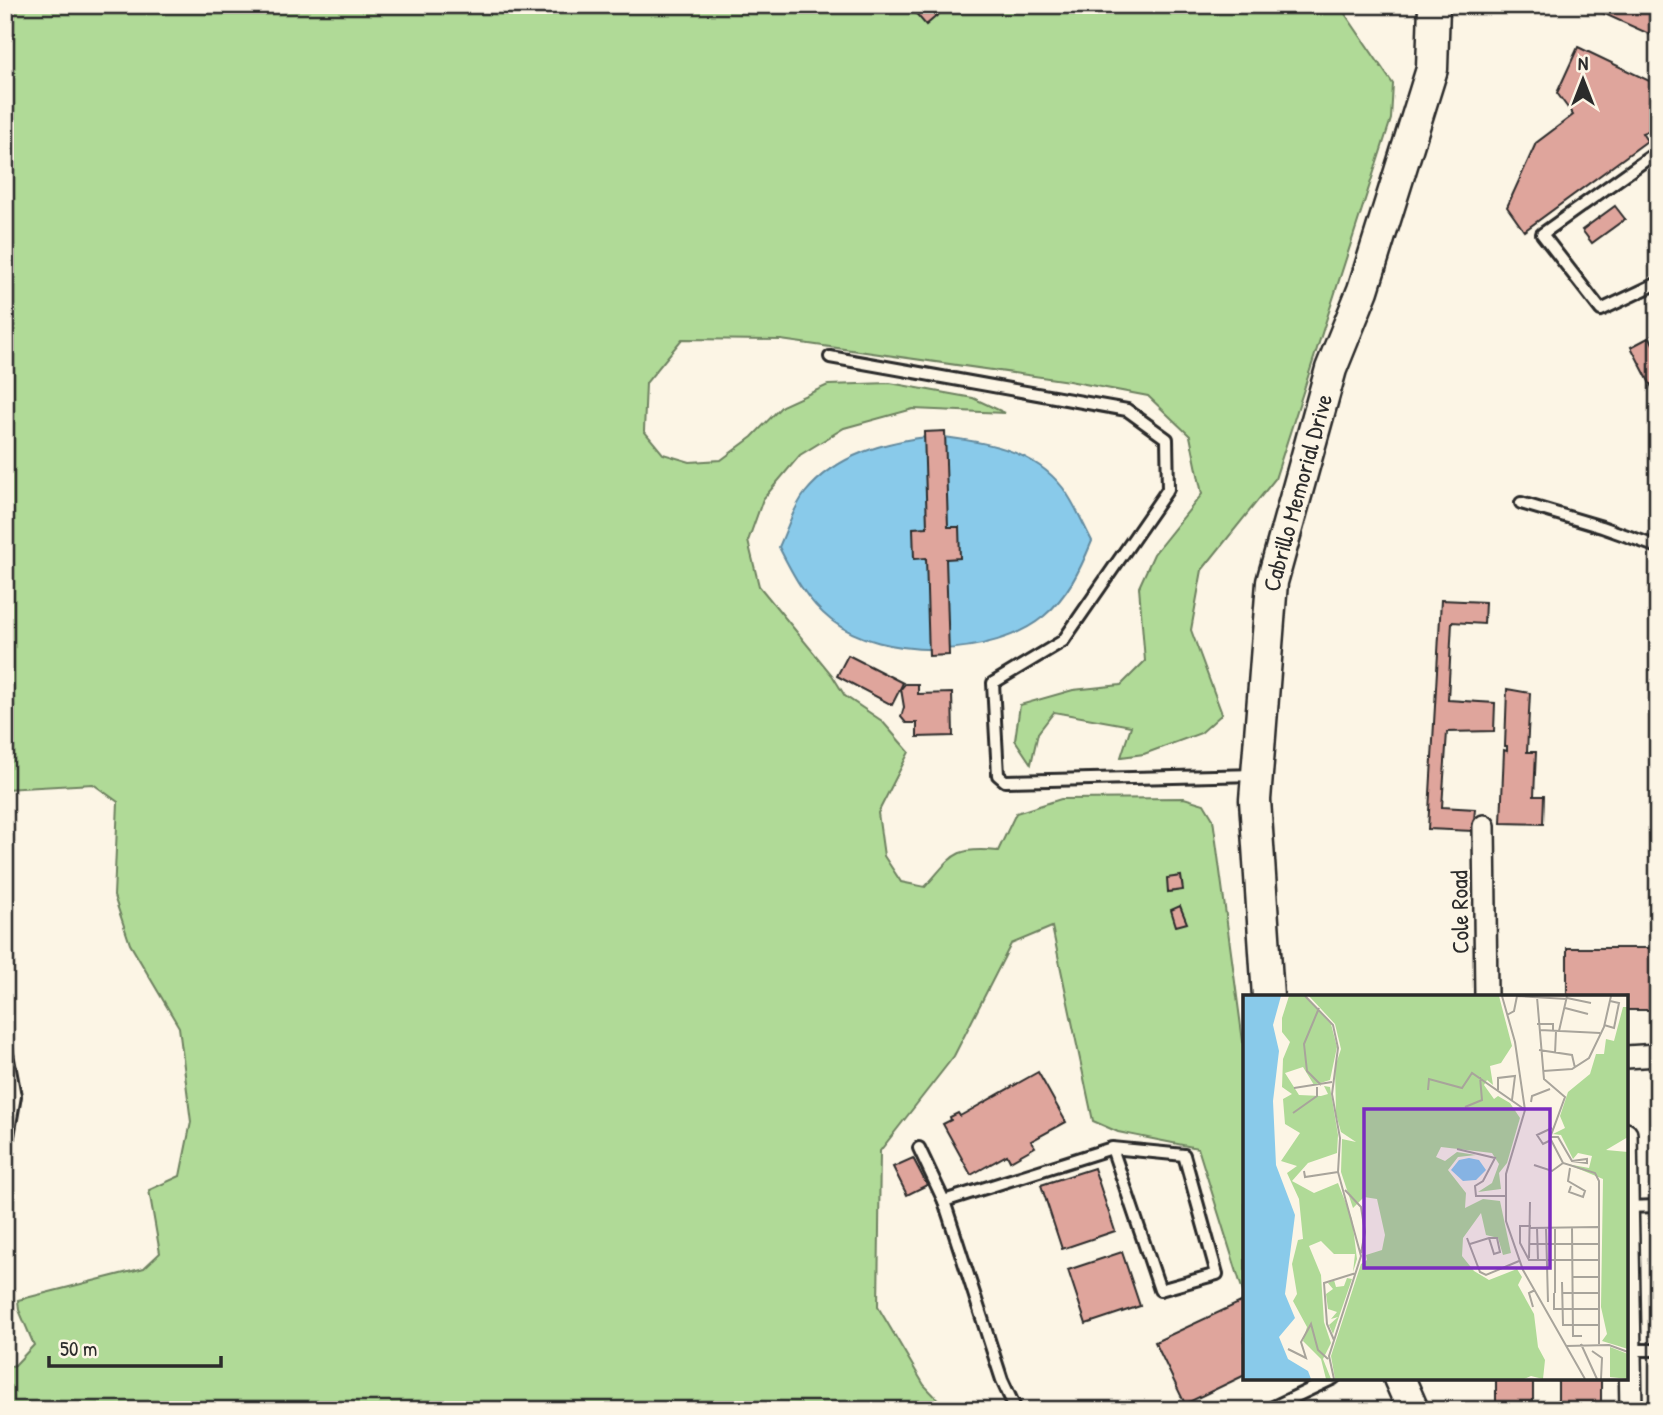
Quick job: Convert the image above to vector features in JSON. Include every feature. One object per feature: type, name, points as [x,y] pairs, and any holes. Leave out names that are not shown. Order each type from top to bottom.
[{"type":"main road","name":"Cabrillo Memorial Drive","points":[[1268,995],[1255,800],[1272,582],[1331,369],[1363,290],[1432,69],[1434,5]]},
{"type":"main road","points":[[1400,1380],[1413,1410]]},
{"type":"street","name":"Cole Road","points":[[1484,826],[1486,995]]},
{"type":"street","points":[[1628,1057],[1658,1055]]},
{"type":"street","points":[[1628,1350],[1631,1410]]},
{"type":"lane","points":[[1658,156],[1654,154],[1542,234],[1601,310],[1658,283]]},
{"type":"lane","points":[[830,357],[1127,410],[1167,439],[1168,489],[1063,641],[993,683],[998,775],[1005,781],[1257,775]]},
{"type":"lane","points":[[1521,503],[1658,547]]},
{"type":"lane","points":[[5,1043],[15,1096],[5,1153]]},
{"type":"lane","points":[[919,1148],[944,1201],[1002,1380],[1016,1410]]},
{"type":"lane","points":[[944,1201],[1112,1148],[1184,1155],[1217,1274],[1160,1290],[1112,1148]]},
{"type":"lane","points":[[1628,1207],[1658,1206]]},
{"type":"lane","points":[[1628,1350],[1658,1350]]},
{"type":"lane","points":[[1267,1410],[1330,1380]]},
{"type":"green space","points":[[5,5],[1339,5],[1393,84],[1391,119],[1275,479],[1202,570],[1191,630],[1222,714],[1201,733],[1144,754],[1121,757],[1131,726],[1054,712],[1038,733],[1031,764],[1015,740],[1020,705],[1073,690],[1121,685],[1145,661],[1139,587],[1154,554],[1202,494],[1190,436],[1148,396],[1069,381],[781,340],[682,339],[646,383],[644,431],[663,454],[690,462],[721,460],[752,437],[782,406],[828,385],[890,383],[973,398],[1005,413],[913,409],[844,428],[800,455],[763,499],[748,541],[759,586],[832,675],[845,696],[882,721],[909,752],[878,813],[884,856],[901,882],[925,887],[949,861],[963,852],[998,851],[1016,813],[1061,799],[1184,798],[1204,804],[1213,819],[1243,1041],[1243,1292],[1198,1148],[1118,1132],[1093,1121],[1052,927],[1011,944],[954,1056],[880,1151],[878,1307],[924,1385],[948,1410],[5,1410],[5,1368],[15,1365],[34,1345],[19,1310],[18,1300],[144,1268],[160,1253],[149,1190],[180,1176],[191,1122],[179,1027],[130,944],[114,896],[118,802],[93,784],[5,789]]},
{"type":"water","points":[[935,436],[988,444],[1021,455],[1036,464],[1063,488],[1092,541],[1067,591],[1044,616],[1023,630],[968,647],[908,648],[879,643],[853,633],[822,612],[801,586],[779,547],[805,493],[832,468],[881,446]]},
{"type":"building","points":[[917,5],[941,5],[945,9],[926,25],[912,9]]},
{"type":"building","points":[[1601,5],[1658,5],[1658,38],[1598,11]]},
{"type":"building","points":[[1578,47],[1658,85],[1654,129],[1642,133],[1647,141],[1524,231],[1507,207],[1536,143],[1573,115],[1557,93]]},
{"type":"building","points":[[1615,206],[1625,219],[1592,243],[1582,230]]},
{"type":"building","points":[[1650,337],[1653,344],[1658,342],[1658,399],[1631,347]]},
{"type":"building","points":[[945,431],[948,527],[959,527],[960,558],[946,559],[949,655],[929,656],[926,558],[914,559],[913,528],[927,527],[924,432]]},
{"type":"building","points":[[1441,600],[1485,602],[1484,624],[1452,622],[1448,700],[1495,703],[1494,731],[1447,732],[1442,807],[1475,809],[1473,831],[1428,829]]},
{"type":"building","points":[[848,655],[903,683],[892,705],[837,676]]},
{"type":"building","points":[[905,684],[918,684],[918,694],[952,693],[953,736],[917,737],[917,723],[906,723],[901,717],[904,707],[901,689]]},
{"type":"building","points":[[1507,689],[1530,693],[1527,752],[1536,752],[1534,796],[1544,796],[1543,824],[1501,823],[1504,750],[1507,751]]},
{"type":"building","points":[[1181,876],[1183,890],[1168,892],[1167,878]]},
{"type":"building","points":[[1180,906],[1187,923],[1176,926],[1171,910]]},
{"type":"building","points":[[1567,948],[1652,948],[1652,1010],[1628,1010],[1628,995],[1567,995]]},
{"type":"building","points":[[1038,1072],[1066,1122],[1031,1141],[1035,1147],[1010,1161],[1007,1155],[971,1175],[943,1124],[951,1120],[950,1117],[958,1113],[960,1116]]},
{"type":"building","points":[[1652,1085],[1658,1085],[1658,1187],[1653,1187]]},
{"type":"building","points":[[913,1158],[927,1185],[907,1195],[893,1167]]},
{"type":"building","points":[[1094,1168],[1115,1231],[1062,1249],[1041,1185]]},
{"type":"building","points":[[1654,1229],[1658,1229],[1658,1330],[1655,1330]]},
{"type":"building","points":[[1122,1252],[1140,1306],[1086,1324],[1068,1270]]},
{"type":"building","points":[[1243,1301],[1243,1376],[1185,1404],[1155,1342]]},
{"type":"building","points":[[1496,1380],[1533,1380],[1533,1410],[1496,1410]]},
{"type":"building","points":[[1558,1380],[1601,1380],[1601,1410],[1558,1410]]}]
